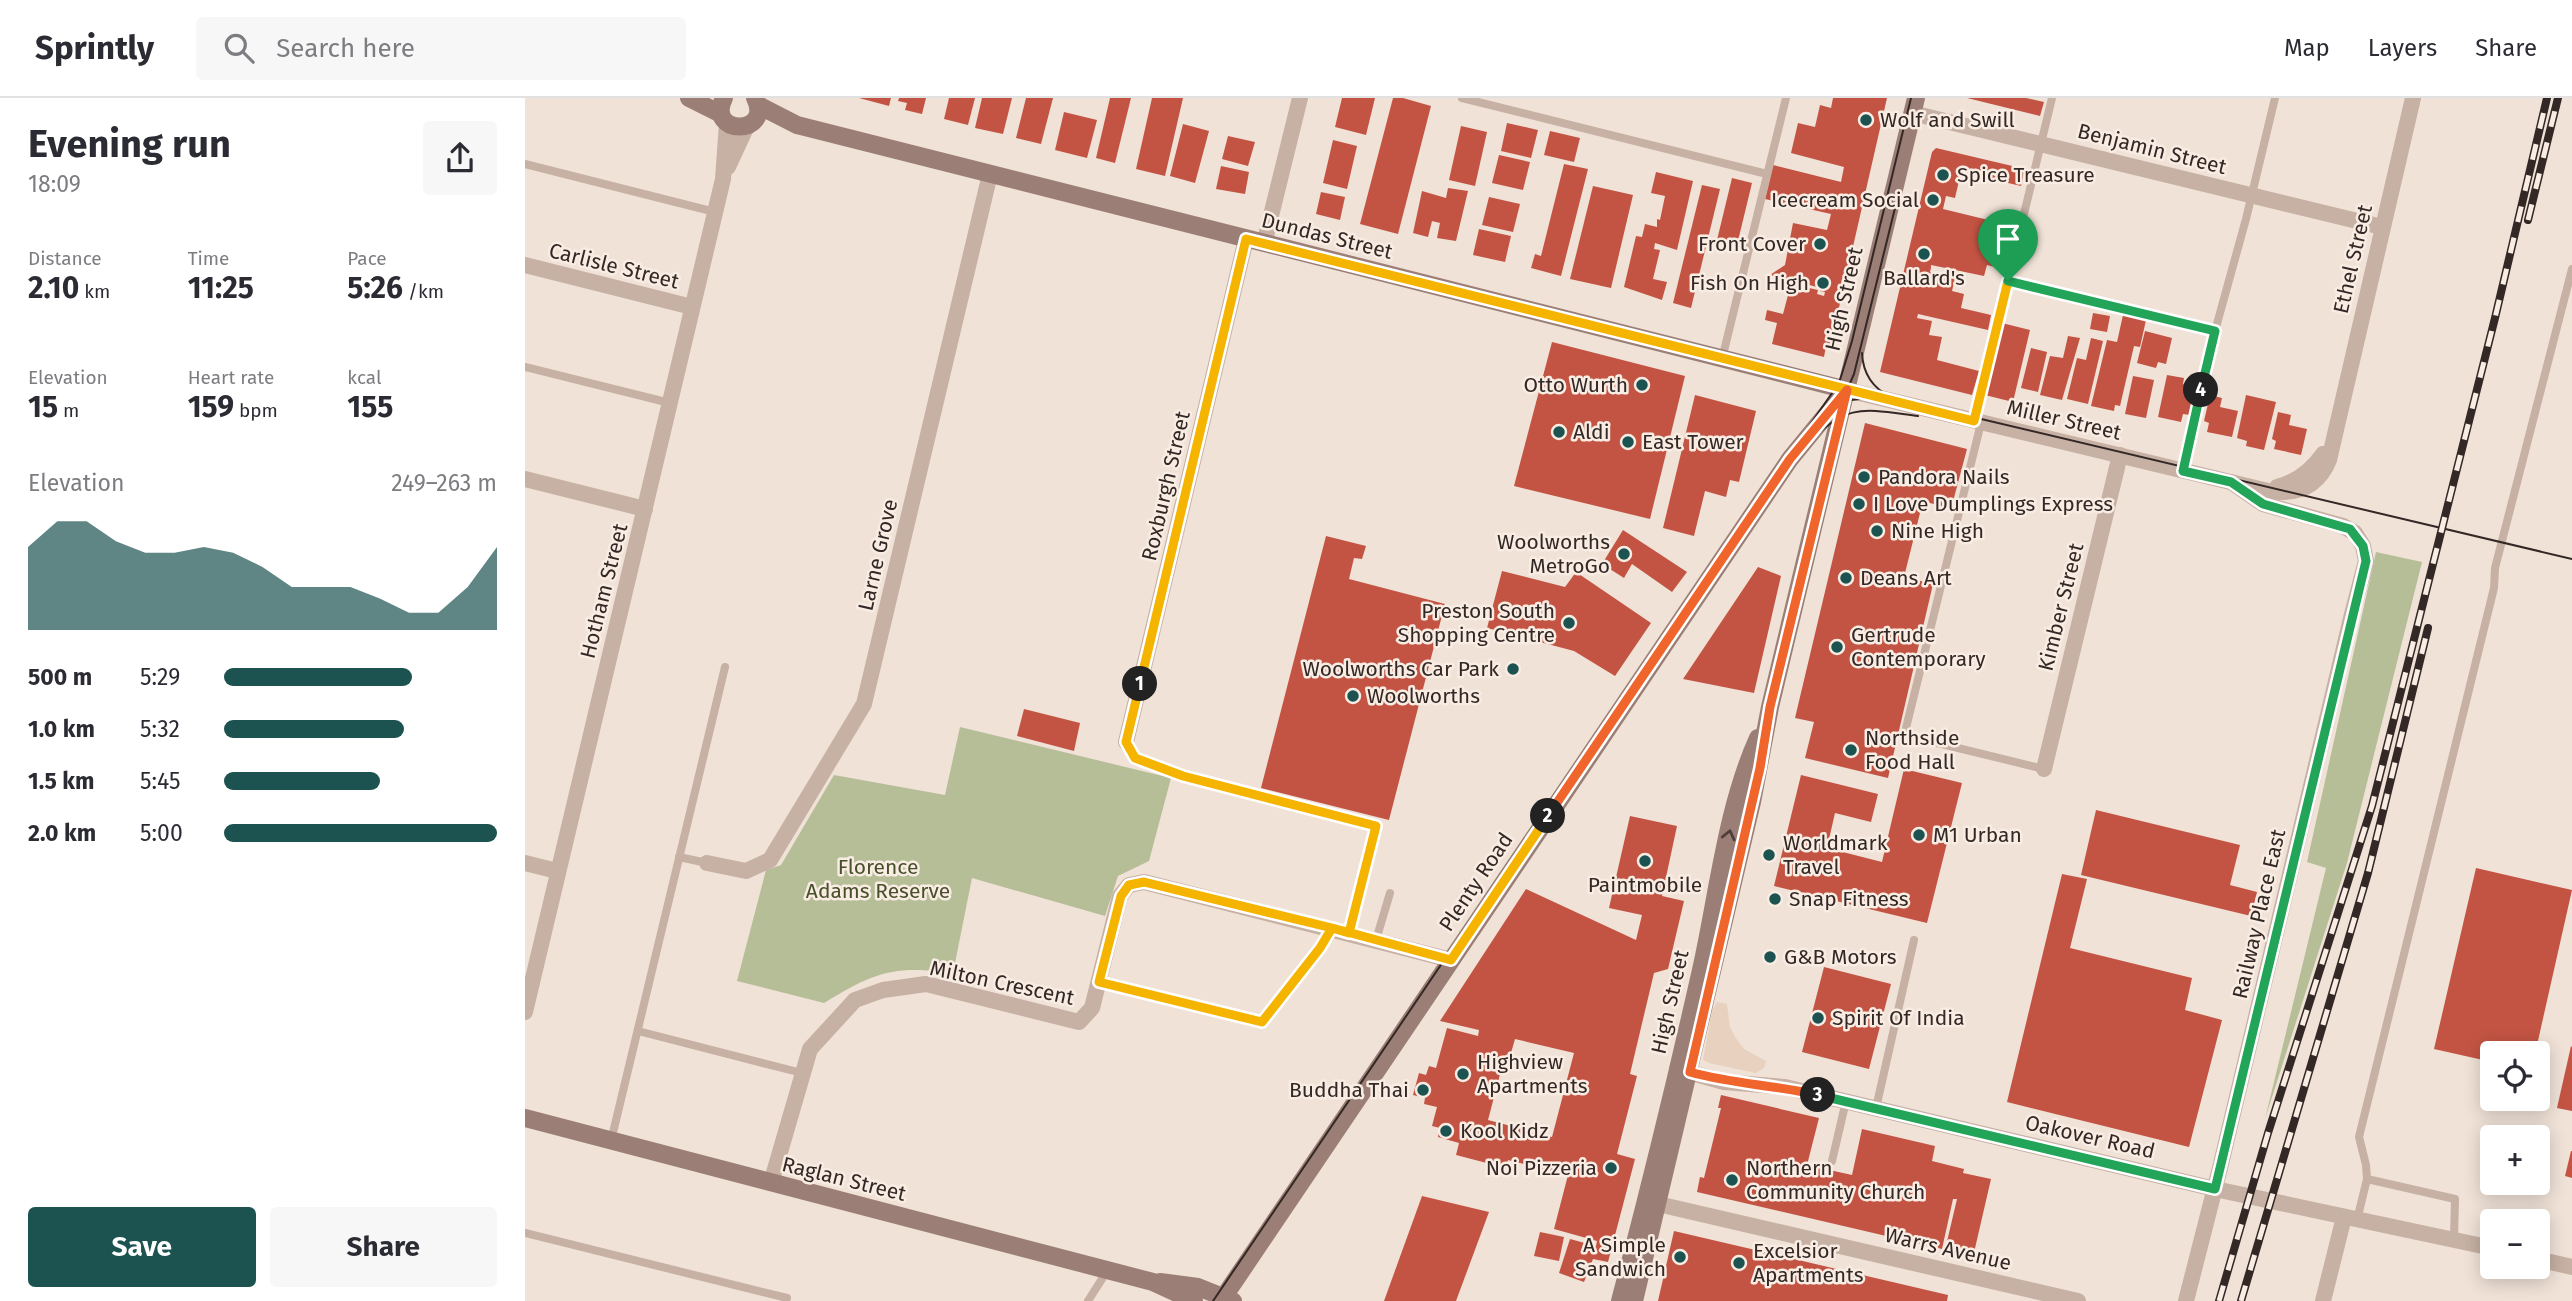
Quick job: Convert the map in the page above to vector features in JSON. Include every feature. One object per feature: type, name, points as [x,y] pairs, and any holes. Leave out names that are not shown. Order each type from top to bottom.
[{"type":"main road","points":[[689,98],[724,112]]},
{"type":"main road","points":[[749,125],[757,115],[757,102]]},
{"type":"main road","name":"Dundas Street","points":[[757,102],[797,125]]},
{"type":"main road","name":"High Street","points":[[1620,1301],[1651,1202],[1730,864],[1760,768],[1768,715],[1914,105]]},
{"type":"main road","name":"Dundas Street","points":[[724,112],[737,127],[797,125],[1847,390]]},
{"type":"main road","name":"Plenty Road","points":[[1226,1300],[1451,960],[1790,459],[1847,390]]},
{"type":"main road","points":[[525,1105],[525,1118]]},
{"type":"main road","name":"Raglan Street","points":[[525,1118],[1153,1282],[1196,1301],[1226,1300]]},
{"type":"main road","name":"High Street","points":[[1634,1301],[1651,1202]]},
{"type":"main road","name":"Raglan Street","points":[[1153,1282],[1198,1287],[1226,1300]]},
{"type":"street","points":[[1264,244],[1300,98]]},
{"type":"street","name":"Ethel Street","points":[[2301,489],[2315,481],[2326,466],[2413,98]]},
{"type":"street","name":"Benjamin Street","points":[[1914,105],[2040,144],[2382,227]]},
{"type":"street","name":"Hotham Street","points":[[723,179],[724,112]]},
{"type":"street","name":"Hotham Street","points":[[525,1012],[723,179],[749,125]]},
{"type":"street","name":"Larne Grove","points":[[707,863],[746,871],[770,860],[864,704],[990,174]]},
{"type":"street","name":"Roxburgh Street","points":[[1126,742],[1246,239]]},
{"type":"street","name":"Carlisle Street","points":[[525,265],[692,307]]},
{"type":"street","name":"Miller Street","points":[[1847,390],[2239,484],[2282,493],[2301,489]]},
{"type":"street","name":"Ethel Street","points":[[2280,486],[2301,477],[2311,469],[2329,445],[2336,430]]},
{"type":"street","name":"Kimber Street","points":[[2044,769],[2120,455]]},
{"type":"street","points":[[525,479],[645,509]]},
{"type":"street","name":"Miller Street","points":[[2239,484],[2280,486]]},
{"type":"street","name":"Miller Street","points":[[2239,484],[2255,500],[2343,526],[2358,537]]},
{"type":"street","name":"Railway Place East","points":[[2186,1301],[2366,565],[2365,551],[2358,537]]},
{"type":"street","points":[[525,863],[557,871]]},
{"type":"street","name":"Milton Crescent","points":[[771,1183],[810,1049],[855,1000],[883,990],[926,984],[1079,1022],[1092,1008],[1121,896],[1129,885],[1144,882],[1451,960]]},
{"type":"street","name":"Oakover Road","points":[[1683,1071],[1724,1082],[1770,1085],[1846,1101],[2215,1189],[2480,1245]]},
{"type":"street","name":"Warrs Avenue","points":[[1651,1202],[2078,1301]]},
{"type":"street","points":[[2323,1301],[2351,1219]]},
{"type":"street","points":[[2550,1262],[2572,1267]]},
{"type":"lane","points":[[1462,98],[1767,174]]},
{"type":"lane","points":[[1722,359],[1786,98]]},
{"type":"lane","points":[[2044,769],[1913,737],[1906,728],[2052,98]]},
{"type":"lane","points":[[2183,471],[2215,331],[2275,98]]},
{"type":"lane","points":[[525,164],[715,212]]},
{"type":"lane","points":[[2351,1219],[2367,1179],[2365,1158],[2359,1141],[2362,1123],[2490,601],[2495,568],[2572,269]]},
{"type":"lane","points":[[2008,281],[2215,331]]},
{"type":"lane","points":[[525,367],[670,403]]},
{"type":"lane","points":[[611,1141],[725,667]]},
{"type":"lane","points":[[1126,742],[1135,758],[1183,776],[1376,826],[1349,933]]},
{"type":"lane","points":[[679,857],[707,863]]},
{"type":"lane","points":[[1376,940],[1390,893]]},
{"type":"lane","points":[[1099,982],[1262,1022],[1320,948],[1332,928]]},
{"type":"lane","points":[[1876,1108],[1914,940]]},
{"type":"lane","points":[[638,1031],[802,1073]]},
{"type":"lane","points":[[1832,1161],[1846,1101]]},
{"type":"lane","points":[[2367,1179],[2455,1199],[2454,1239]]},
{"type":"lane","points":[[525,1233],[787,1298]]},
{"type":"lane","points":[[1088,1301],[1107,1270]]},
{"type":"green space","points":[[2376,552],[2422,562],[2347,863],[2265,1119],[2326,868],[2307,862]]},
{"type":"green space","name":"Florence Adams Reserve","points":[[960,727],[1171,778],[1149,861],[1118,876],[1105,916],[972,878],[953,973],[915,970],[885,973],[857,984],[824,1003],[737,981],[766,870],[781,865],[834,775],[945,795]]},
{"type":"shaded area","points":[[1717,1002],[1727,1004],[1730,1027],[1735,1037],[1744,1049],[1766,1061],[1764,1068],[1756,1073],[1703,1060],[1712,1011]]},
{"type":"building","points":[[859,98],[891,98],[889,106]]},
{"type":"building","points":[[899,98],[926,98],[922,114],[905,110],[907,103],[898,101]]},
{"type":"building","points":[[949,98],[975,98],[968,125],[944,119]]},
{"type":"building","points":[[982,98],[1012,98],[1003,134],[975,128]]},
{"type":"building","points":[[1026,98],[1053,98],[1041,144],[1016,138]]},
{"type":"building","points":[[1110,98],[1131,98],[1115,163],[1096,158]]},
{"type":"building","points":[[1152,98],[1183,98],[1165,176],[1136,169]]},
{"type":"building","points":[[1342,98],[1375,98],[1366,135],[1335,127]]},
{"type":"building","points":[[1393,98],[1431,106],[1398,234],[1360,224]]},
{"type":"building","points":[[1833,98],[1887,98],[1830,347],[1826,346],[1824,357],[1772,344],[1777,323],[1765,320],[1767,310],[1783,314],[1791,284],[1818,290],[1817,294],[1824,296],[1825,292],[1820,291],[1821,288],[1770,275],[1785,265],[1793,223],[1827,230],[1831,214],[1765,199],[1773,165],[1841,182],[1844,167],[1791,153],[1798,123],[1815,127],[1820,105],[1831,108]]},
{"type":"building","points":[[1967,98],[2026,98],[2044,102],[2040,116]]},
{"type":"building","points":[[1064,112],[1097,120],[1087,158],[1055,150]]},
{"type":"building","points":[[1507,123],[1538,130],[1531,158],[1501,151]]},
{"type":"building","points":[[1183,124],[1209,131],[1195,183],[1170,176]]},
{"type":"building","points":[[1461,126],[1487,132],[1475,186],[1449,180]]},
{"type":"building","points":[[1550,131],[1580,138],[1574,162],[1544,155]]},
{"type":"building","points":[[1228,136],[1255,142],[1248,166],[1222,159]]},
{"type":"building","points":[[1333,140],[1357,146],[1347,189],[1323,183]]},
{"type":"building","points":[[1936,148],[2025,169],[2021,186],[1961,172],[1955,198],[1946,196],[1943,209],[2013,226],[2003,269],[1987,265],[1984,276],[1931,265],[1930,272],[1955,278],[1952,291],[1964,294],[1961,308],[1991,315],[1988,330],[1918,314],[1917,318],[1932,321],[1929,335],[1942,337],[1937,360],[1979,371],[1972,395],[1880,372],[1932,152]]},
{"type":"building","points":[[1499,155],[1530,162],[1523,190],[1492,183]]},
{"type":"building","points":[[1564,164],[1588,169],[1561,276],[1531,268],[1535,254],[1541,256]]},
{"type":"building","points":[[1221,166],[1249,172],[1245,194],[1216,189]]},
{"type":"building","points":[[1656,172],[1693,181],[1677,250],[1655,243],[1654,249],[1660,250],[1653,279],[1667,282],[1662,300],[1624,287],[1636,236],[1642,237],[1645,224],[1657,227],[1657,219],[1660,220],[1665,196],[1651,193]]},
{"type":"building","points":[[1732,178],[1752,183],[1737,245],[1717,240]]},
{"type":"building","points":[[1702,185],[1720,189],[1691,308],[1673,303]]},
{"type":"building","points":[[1593,186],[1633,195],[1611,288],[1570,279]]},
{"type":"building","points":[[1448,188],[1468,191],[1456,241],[1437,238],[1440,223],[1432,221],[1428,237],[1413,233],[1422,191],[1446,198]]},
{"type":"building","points":[[1321,192],[1345,197],[1340,220],[1316,214]]},
{"type":"building","points":[[1489,197],[1520,204],[1513,232],[1482,225]]},
{"type":"building","points":[[1479,229],[1511,236],[1505,262],[1473,255]]},
{"type":"building","points":[[2093,313],[2110,316],[2107,332],[2090,329]]},
{"type":"building","points":[[2123,315],[2146,320],[2140,347],[2134,346],[2120,406],[2115,405],[2114,411],[2091,406],[2107,340],[2117,342]]},
{"type":"building","points":[[2002,323],[2030,330],[2013,402],[1985,395]]},
{"type":"building","points":[[2145,331],[2172,338],[2166,364],[2158,362],[2156,368],[2137,363]]},
{"type":"building","points":[[2068,336],[2080,338],[2062,400],[2040,395],[2050,356],[2063,358]]},
{"type":"building","points":[[2091,338],[2103,341],[2088,404],[2067,399],[2077,358],[2086,360]]},
{"type":"building","points":[[1552,342],[1685,376],[1650,519],[1514,486]]},
{"type":"building","points":[[2031,348],[2047,352],[2038,392],[2021,388]]},
{"type":"building","points":[[2167,375],[2184,378],[2183,384],[2196,387],[2190,415],[2183,414],[2181,422],[2158,417]]},
{"type":"building","points":[[2133,376],[2154,380],[2146,418],[2125,414]]},
{"type":"building","points":[[1695,395],[1756,411],[1739,482],[1730,480],[1726,497],[1705,491],[1694,536],[1663,528]]},
{"type":"building","points":[[2210,395],[2222,398],[2220,407],[2238,411],[2232,437],[2207,432],[2209,423],[2204,421]]},
{"type":"building","points":[[2246,395],[2276,402],[2264,450],[2246,446],[2247,441],[2237,438]]},
{"type":"building","points":[[2278,412],[2291,415],[2289,425],[2307,429],[2301,455],[2274,449],[2276,441],[2272,439]]},
{"type":"building","points":[[1865,423],[1967,449],[1951,509],[1923,501],[1904,577],[1933,584],[1888,778],[1805,758],[1814,722],[1795,718]]},
{"type":"building","points":[[1623,530],[1687,572],[1672,592],[1632,564],[1624,578],[1602,564]]},
{"type":"building","name":"Woolworths","points":[[1326,536],[1366,546],[1362,559],[1354,558],[1349,579],[1445,604],[1389,820],[1261,788]]},
{"type":"building","points":[[1758,567],[1781,576],[1754,693],[1683,679]]},
{"type":"building","name":"Preston South Shopping Centre","points":[[1502,571],[1565,587],[1576,572],[1651,623],[1615,676],[1574,651],[1487,628]]},
{"type":"building","points":[[1024,709],[1080,723],[1074,751],[1017,736]]},
{"type":"building","name":"M1 Urban","points":[[1904,769],[1962,783],[1927,923],[1774,886],[1801,775],[1878,794],[1871,822],[1835,813],[1827,848],[1882,862]]},
{"type":"building","points":[[2096,810],[2240,845],[2230,885],[2257,892],[2251,916],[2081,875]]},
{"type":"building","points":[[1630,816],[1677,826],[1662,896],[1684,901],[1668,969],[1654,973],[1630,1074],[1637,1076],[1617,1154],[1635,1159],[1608,1262],[1593,1259],[1584,1282],[1559,1273],[1570,1239],[1596,1246],[1597,1241],[1554,1229],[1568,1175],[1508,1160],[1506,1168],[1456,1155],[1459,1143],[1438,1137],[1440,1128],[1432,1126],[1437,1107],[1424,1104],[1425,1098],[1413,1095],[1419,1073],[1426,1075],[1429,1066],[1436,1068],[1447,1028],[1478,1036],[1479,1030],[1440,1021],[1526,889],[1636,940],[1642,915],[1609,908]],"holes":[[[1515,1039],[1574,1053],[1552,1137],[1488,1120],[1504,1059],[1509,1060]]]},
{"type":"building","points":[[2476,868],[2572,890],[2538,1041],[2480,1041],[2480,1059],[2434,1049]]},
{"type":"building","points":[[2062,874],[2087,879],[2070,948],[2192,978],[2185,1010],[2222,1020],[2189,1147],[2007,1102]]},
{"type":"building","points":[[1824,967],[1891,984],[1869,1069],[1802,1052]]},
{"type":"building","points":[[2572,1047],[2572,1111],[2557,1108]]},
{"type":"building","points":[[1721,1095],[1819,1118],[1807,1165],[1852,1175],[1862,1129],[1935,1146],[1932,1161],[1964,1169],[1963,1173],[1991,1179],[1973,1257],[1945,1250],[1957,1199],[1953,1199],[1942,1249],[1697,1192],[1700,1177],[1704,1178],[1721,1108],[1718,1108]]},
{"type":"building","points":[[2572,1151],[2572,1178],[2565,1176]]},
{"type":"building","points":[[1422,1196],[1489,1212],[1456,1301],[1384,1301]]},
{"type":"building","name":"Excelsior Apartments","points":[[1674,1231],[1948,1295],[1947,1301],[1658,1301]]},
{"type":"building","points":[[1540,1232],[1564,1237],[1559,1261],[1534,1256]]},
{"type":"tram line","points":[[1213,1301],[1672,624],[1839,383],[1852,341],[1911,98]]},
{"type":"tram line","points":[[1834,407],[1847,390],[1854,374],[1896,204]]},
{"type":"tram line","points":[[1862,353],[1870,380],[1891,397]]},
{"type":"tram line","points":[[1835,405],[1865,399],[1914,404],[2572,559]]},
{"type":"tram line","points":[[1807,445],[1833,421],[1845,415],[1869,411],[1918,416]]},
{"type":"railway","points":[[2219,1301],[2268,1133],[2372,806],[2495,318],[2547,98]]},
{"type":"railway","points":[[2528,220],[2558,98]]},
{"type":"railway","points":[[2241,1301],[2368,873],[2428,628]]},
{"type":"place","name":"Wolf and Swill","points":[[1866,120]]},
{"type":"place","name":"Spice Treasure","points":[[1943,175]]},
{"type":"place","name":"Icecream Social","points":[[1933,200]]},
{"type":"place","name":"Front Cover","points":[[1820,244]]},
{"type":"place","name":"Ballard's","points":[[1924,254]]},
{"type":"place","name":"Fish On High","points":[[1823,283]]},
{"type":"place","name":"Otto Wurth","points":[[1642,385]]},
{"type":"place","name":"Aldi","points":[[1559,432]]},
{"type":"place","name":"East Tower","points":[[1628,442]]},
{"type":"place","name":"Pandora Nails","points":[[1864,477]]},
{"type":"place","name":"I Love Dumplings Express","points":[[1859,504]]},
{"type":"place","name":"Nine High","points":[[1877,531]]},
{"type":"place","name":"Woolworths MetroGo","points":[[1624,554]]},
{"type":"place","name":"Deans Art","points":[[1846,578]]},
{"type":"place","name":"Preston South Shopping Centre","points":[[1569,623]]},
{"type":"place","name":"Gertrude Contemporary","points":[[1837,647]]},
{"type":"place","name":"Woolworths Car Park","points":[[1513,669]]},
{"type":"place","name":"Woolworths","points":[[1353,696]]},
{"type":"place","name":"Northside Food Hall","points":[[1851,750]]},
{"type":"place","name":"M1 Urban","points":[[1919,835]]},
{"type":"place","name":"Worldmark Travel","points":[[1769,855]]},
{"type":"place","name":"Paintmobile","points":[[1645,861]]},
{"type":"place","name":"Snap Fitness","points":[[1775,899]]},
{"type":"place","name":"G&B Motors","points":[[1770,957]]},
{"type":"place","name":"Spirit Of India","points":[[1818,1018]]},
{"type":"place","name":"Highview Apartments","points":[[1463,1074]]},
{"type":"place","name":"Buddha Thai","points":[[1423,1090]]},
{"type":"place","name":"Kool Kidz","points":[[1446,1131]]},
{"type":"place","name":"Noi Pizzeria","points":[[1611,1168]]},
{"type":"place","name":"Northern Community Church","points":[[1732,1180]]},
{"type":"place","name":"A Simple Sandwich","points":[[1680,1257]]},
{"type":"place","name":"Excelsior Apartments","points":[[1739,1263]]},
{"type":"route","points":[[2008,281],[1974,421],[1246,239],[1126,742],[1135,758],[1183,776],[1376,826],[1349,933],[1332,928],[1320,948],[1262,1022],[1099,982],[1121,896],[1129,885],[1144,882],[1332,928],[1349,933],[1427,953],[1451,960],[1790,459],[1847,390],[1770,707],[1760,768],[1690,1072],[1724,1082],[1785,1087],[2215,1189],[2351,618],[2364,576],[2365,551],[2350,529],[2263,504],[2231,482],[2183,471],[2215,331],[2008,281]]}]
